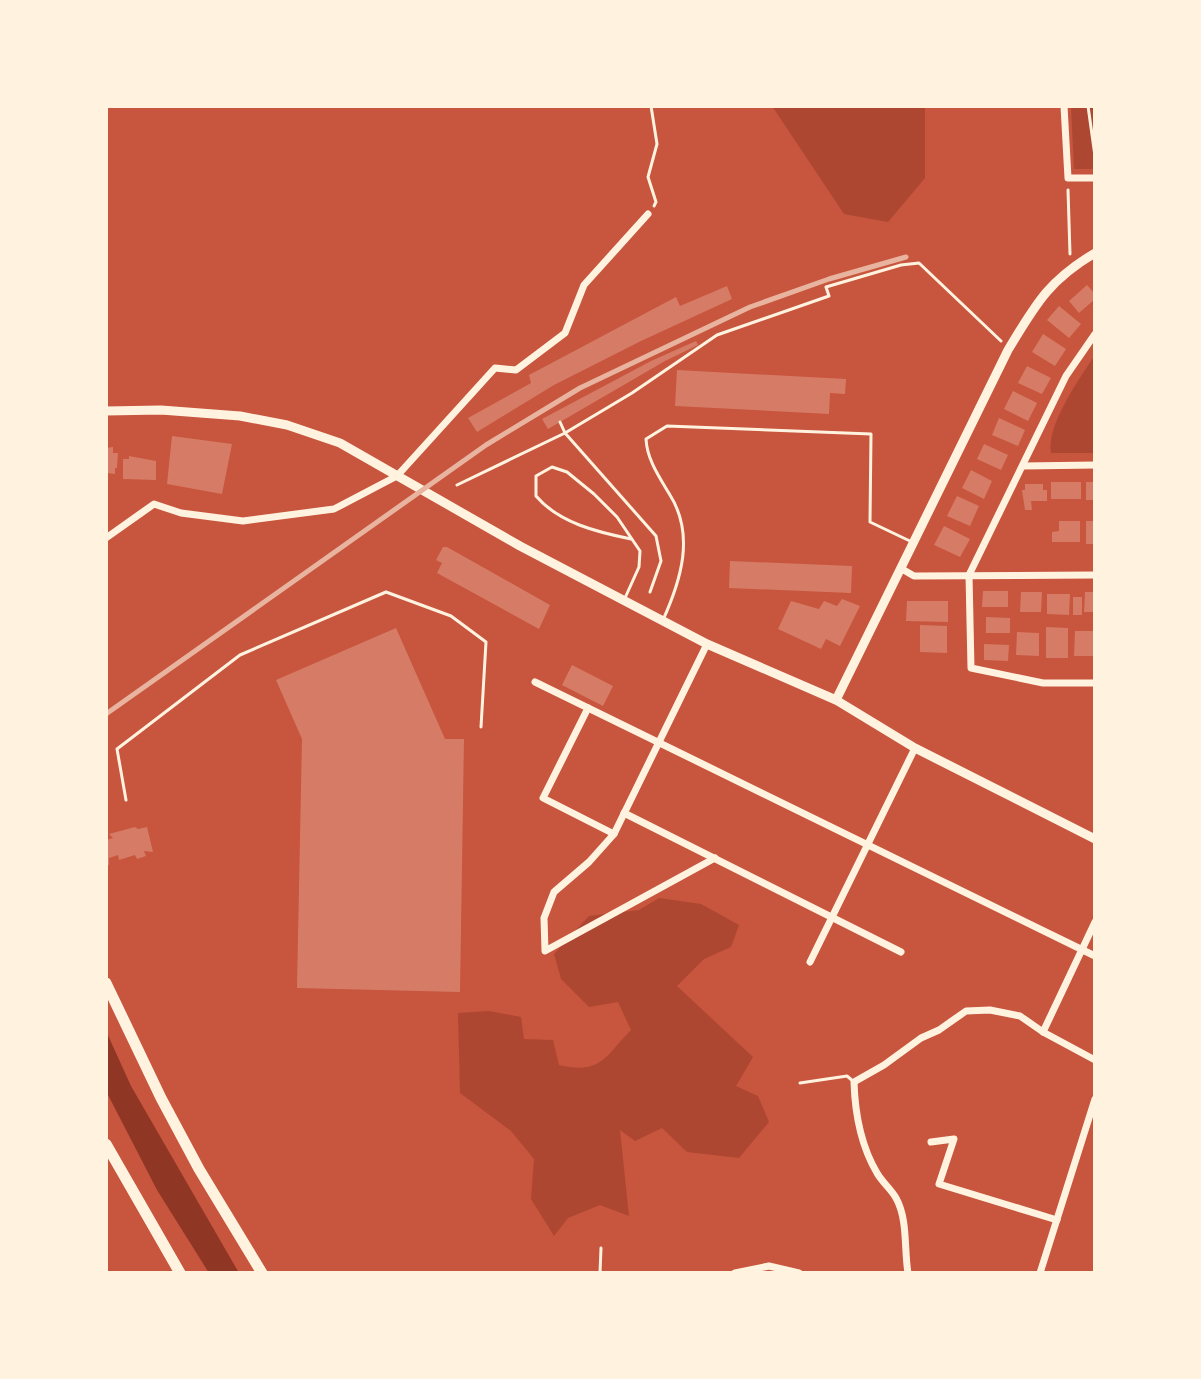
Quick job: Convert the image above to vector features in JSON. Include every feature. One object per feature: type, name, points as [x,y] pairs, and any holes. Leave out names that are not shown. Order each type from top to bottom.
[{"type":"main road","points":[[106,983],[108,998],[199,1169],[262,1273]]},
{"type":"main road","points":[[106,1144],[180,1273]]},
{"type":"street","points":[[1064,106],[1068,178],[1095,178]]},
{"type":"street","points":[[106,538],[154,504],[181,513],[243,521],[334,509],[397,476],[495,368],[516,370],[565,333],[584,285],[648,214]]},
{"type":"street","points":[[836,700],[1008,350],[1041,296],[1070,268],[1095,253]]},
{"type":"street","points":[[1095,334],[1066,376],[969,575],[971,668],[1043,683],[1095,683]]},
{"type":"street","points":[[106,411],[161,410],[240,416],[287,425],[340,443],[520,546],[707,644],[836,700],[915,748],[1095,839]]},
{"type":"street","points":[[1023,466],[1095,465]]},
{"type":"street","points":[[902,569],[914,576],[1095,575]]},
{"type":"street","points":[[707,644],[614,834],[589,862],[554,892],[544,918],[545,951],[715,858]]},
{"type":"street","points":[[535,682],[1095,956]]},
{"type":"street","points":[[588,708],[543,798],[614,834]]},
{"type":"street","points":[[810,962],[915,748]]},
{"type":"street","points":[[624,813],[901,952]]},
{"type":"street","points":[[1043,1032],[1095,922]]},
{"type":"street","points":[[908,1273],[901,1211],[896,1198],[876,1171],[866,1146],[856,1114],[854,1082],[966,1011],[990,1010],[1020,1016],[1095,1060]]},
{"type":"street","points":[[1040,1273],[1095,1099]]},
{"type":"street","points":[[931,1142],[954,1139],[939,1184],[1057,1220]]},
{"type":"street","points":[[735,1273],[769,1266],[799,1273]]},
{"type":"lane","points":[[663,620],[681,571],[684,542],[682,517],[647,452],[646,439],[667,426],[871,434],[870,522],[915,544]]},
{"type":"lane","points":[[624,599],[635,578],[640,551],[617,517],[567,472],[552,467],[536,476],[536,496],[545,507],[590,531],[631,539]]},
{"type":"lane","points":[[126,800],[117,749],[240,655],[386,592],[451,616],[486,642],[481,727]]},
{"type":"lane","points":[[800,1083],[847,1076],[854,1082]]},
{"type":"lane","points":[[600,1273],[601,1248]]},
{"type":"path","points":[[648,214],[656,202],[648,177],[657,144],[651,106]]},
{"type":"path","points":[[1088,106],[1095,156]]},
{"type":"path","points":[[1068,178],[1070,268]]},
{"type":"path","points":[[457,485],[565,433],[605,410],[717,335],[829,296],[826,287],[901,265],[919,263],[1008,350]]},
{"type":"path","points":[[560,422],[565,433],[656,536],[661,561],[650,592]]},
{"type":"shaded area","points":[[772,106],[925,106],[925,178],[888,222],[844,214]]},
{"type":"shaded area","points":[[1071,106],[1095,106],[1095,169],[1074,169]]},
{"type":"shaded area","points":[[1095,355],[1095,453],[1051,453],[1059,416]]},
{"type":"shaded area","points":[[659,898],[701,904],[739,925],[731,947],[704,959],[677,986],[753,1057],[736,1086],[758,1096],[769,1122],[739,1158],[687,1152],[662,1128],[635,1141],[620,1130],[629,1216],[600,1205],[568,1218],[554,1236],[531,1199],[534,1159],[511,1131],[460,1093],[458,1013],[489,1011],[521,1017],[524,1039],[553,1040],[559,1065],[585,1067],[601,1061],[631,1030],[618,1002],[589,1007],[561,979],[554,954],[589,916],[639,910]]},
{"type":"shaded area","points":[[106,1031],[131,1086],[239,1273],[209,1273],[157,1190],[106,1091]]},
{"type":"building","points":[[1087,285],[1095,294],[1095,299],[1079,313],[1069,301]]},
{"type":"building","points":[[727,286],[732,299],[554,385],[477,432],[468,418],[531,383],[529,375],[676,297],[680,306]]},
{"type":"building","points":[[1059,306],[1081,324],[1069,338],[1047,320]]},
{"type":"building","points":[[1043,334],[1066,349],[1055,366],[1032,352]]},
{"type":"building","points":[[696,341],[698,345],[548,429],[542,419],[651,361]]},
{"type":"building","points":[[1027,366],[1051,378],[1042,394],[1018,383]]},
{"type":"building","points":[[677,370],[846,379],[845,394],[830,393],[829,414],[675,406]]},
{"type":"building","points":[[1013,391],[1037,403],[1028,421],[1004,409]]},
{"type":"building","points":[[999,418],[1025,430],[1018,446],[992,435]]},
{"type":"building","points":[[172,436],[232,444],[222,494],[167,484]]},
{"type":"building","points":[[984,444],[1008,455],[1001,470],[977,459]]},
{"type":"building","points":[[113,447],[113,453],[118,453],[115,474],[107,473],[106,448]]},
{"type":"building","points":[[129,456],[156,461],[156,480],[123,479],[123,459],[129,459]]},
{"type":"building","points":[[971,470],[992,481],[984,499],[962,488]]},
{"type":"building","points":[[1051,482],[1081,482],[1081,499],[1051,499]]},
{"type":"building","points":[[1086,482],[1095,482],[1095,500],[1086,500]]},
{"type":"building","points":[[1025,484],[1043,484],[1043,490],[1047,490],[1047,501],[1031,501],[1032,510],[1025,510],[1022,490],[1025,490]]},
{"type":"building","points":[[957,496],[979,506],[970,526],[947,516]]},
{"type":"building","points":[[1059,521],[1080,521],[1080,542],[1052,542],[1052,532],[1059,531]]},
{"type":"building","points":[[1086,521],[1095,521],[1095,544],[1086,544]]},
{"type":"building","points":[[944,526],[970,539],[960,557],[934,545]]},
{"type":"building","points":[[443,547],[550,605],[539,629],[437,573],[442,563],[436,560]]},
{"type":"building","points":[[730,561],[852,566],[851,593],[729,588]]},
{"type":"building","points":[[983,591],[1008,591],[1008,607],[982,607]]},
{"type":"building","points":[[1021,592],[1042,592],[1041,612],[1020,612]]},
{"type":"building","points":[[1085,592],[1095,592],[1095,612],[1084,612]]},
{"type":"building","points":[[1047,594],[1070,594],[1069,615],[1047,614]]},
{"type":"building","points":[[1073,597],[1082,597],[1082,615],[1073,615]]},
{"type":"building","points":[[842,599],[860,606],[840,646],[826,639],[821,649],[778,629],[791,601],[819,609],[824,601],[837,606]]},
{"type":"building","points":[[907,601],[948,601],[948,622],[906,621]]},
{"type":"building","points":[[986,617],[1010,618],[1010,633],[986,633]]},
{"type":"building","points":[[920,625],[947,626],[947,653],[920,652]]},
{"type":"building","points":[[1046,627],[1068,628],[1068,658],[1046,658]]},
{"type":"building","points":[[396,628],[445,739],[464,739],[460,992],[297,988],[302,739],[276,680]]},
{"type":"building","points":[[1075,631],[1093,631],[1093,656],[1074,656]]},
{"type":"building","points":[[1017,632],[1039,633],[1039,656],[1016,655]]},
{"type":"building","points":[[984,644],[1009,645],[1008,661],[984,660]]},
{"type":"building","points":[[572,665],[613,686],[603,706],[562,685]]},
{"type":"building","points":[[147,827],[153,852],[144,851],[146,856],[137,859],[135,855],[119,860],[118,855],[109,858],[109,865],[106,866],[106,840],[113,838],[109,834]]},
{"type":"railway","points":[[106,714],[486,445],[580,388],[750,307],[829,279],[906,257]]}]
